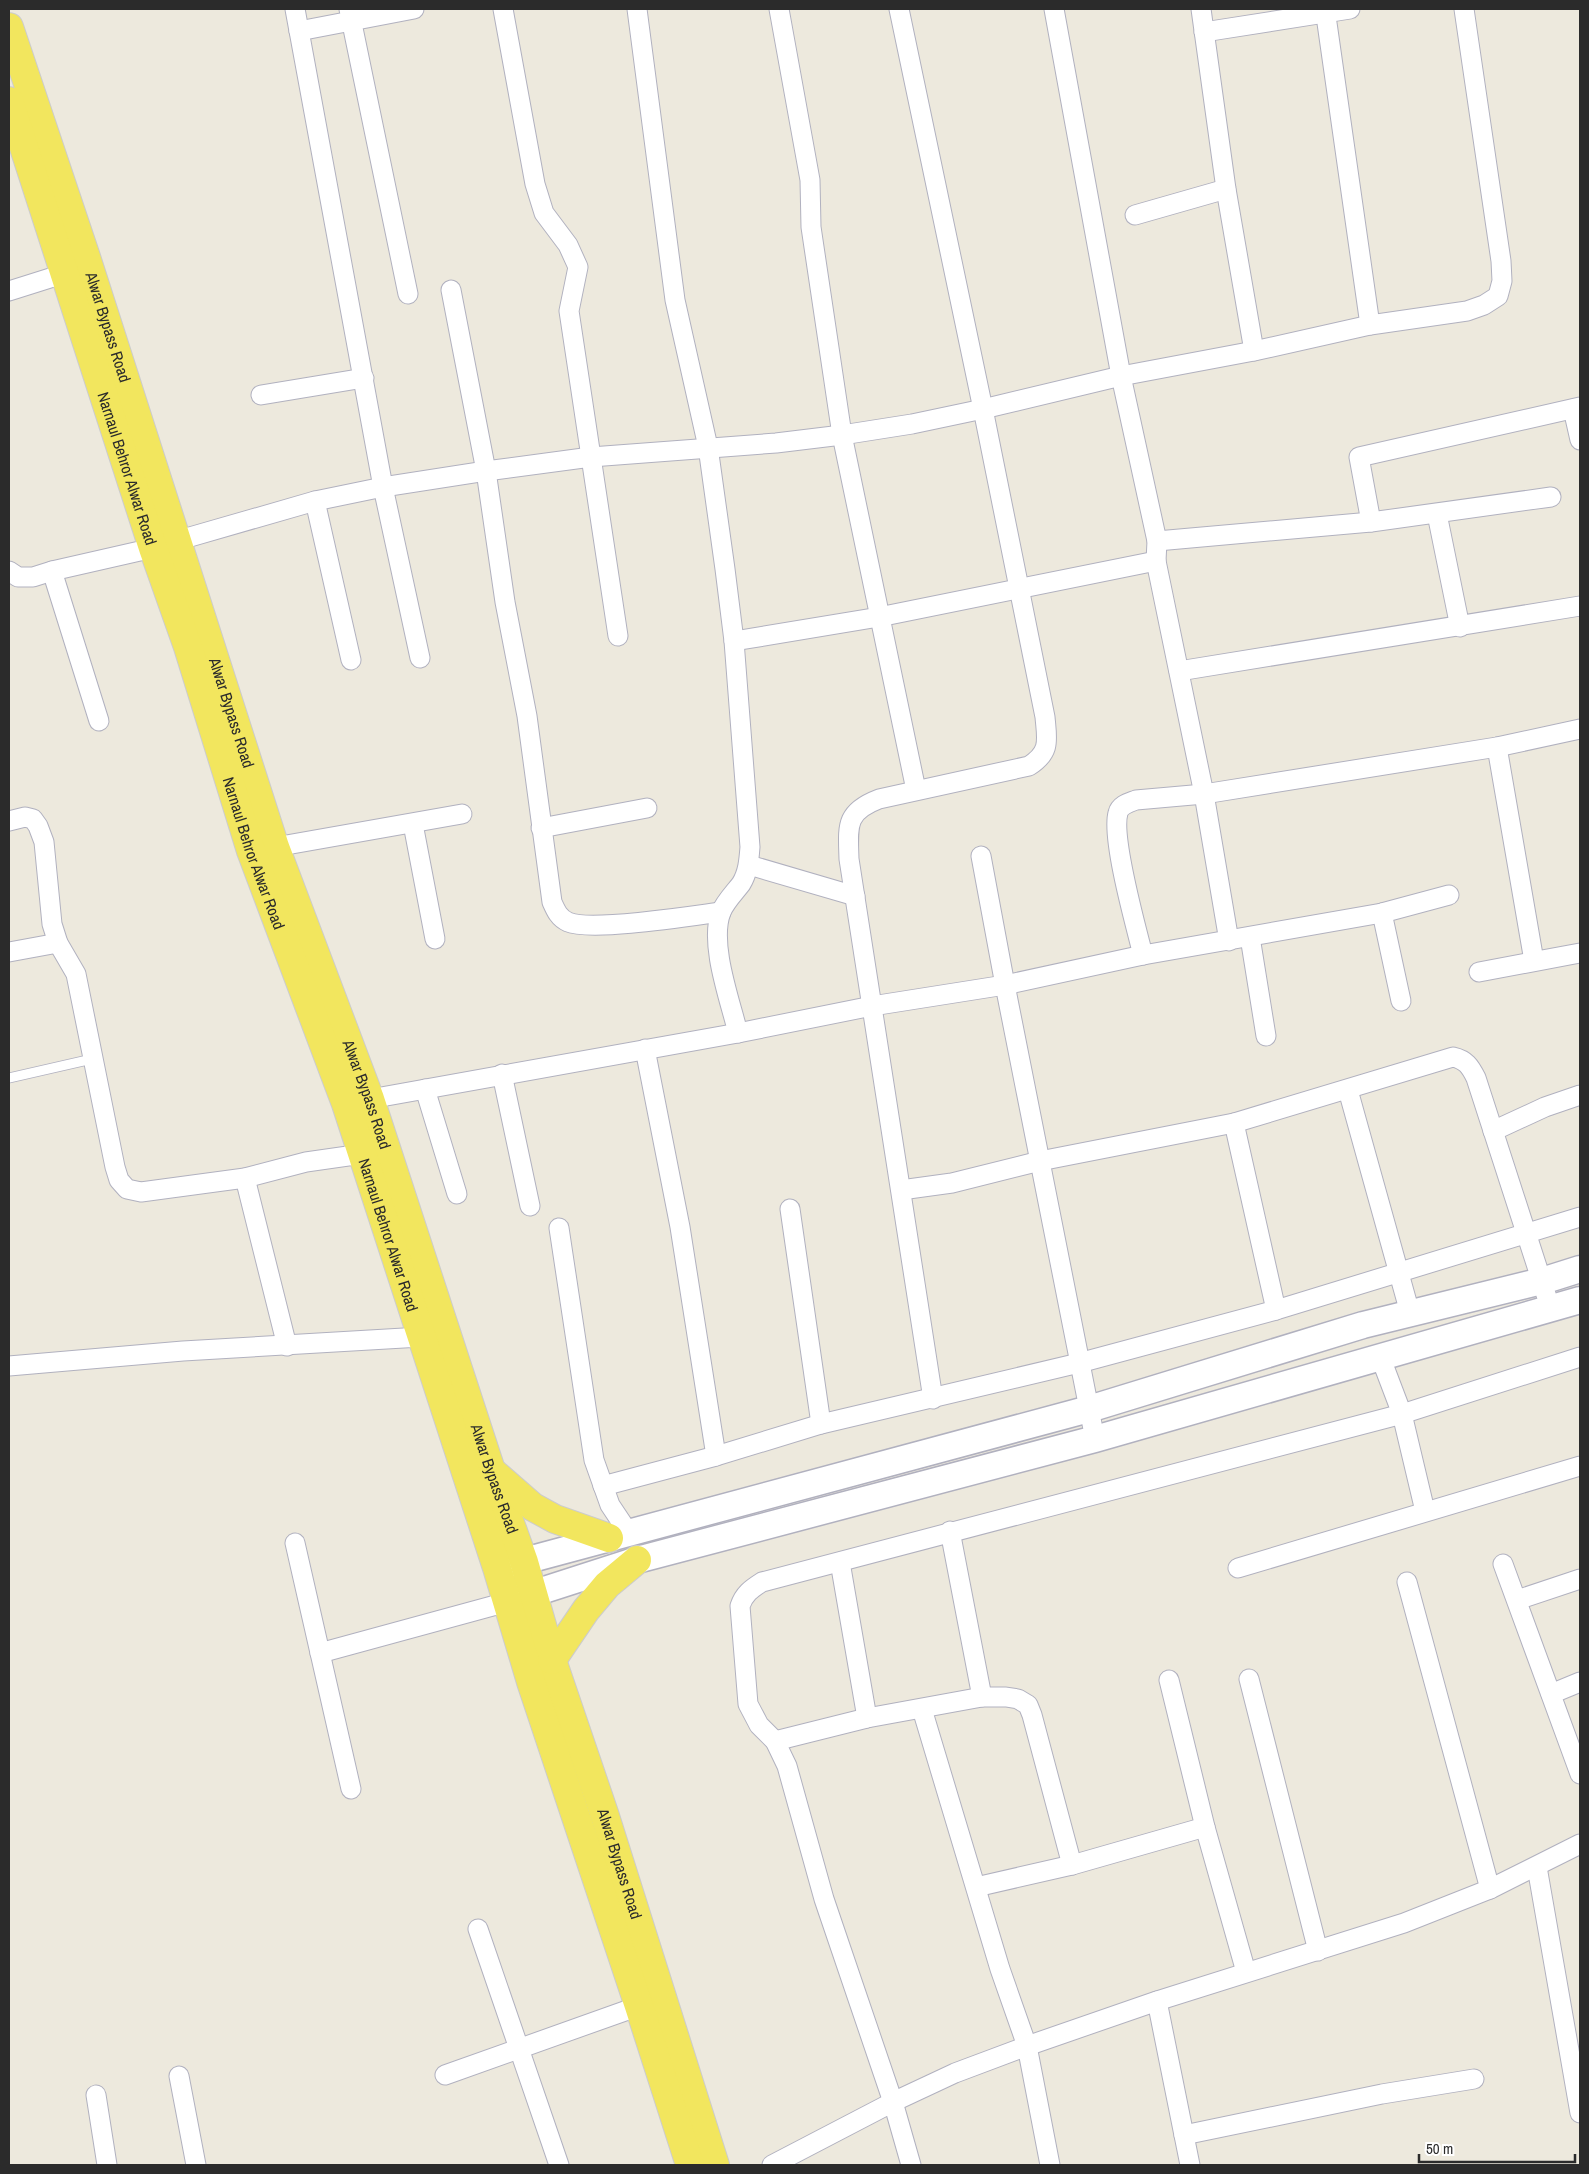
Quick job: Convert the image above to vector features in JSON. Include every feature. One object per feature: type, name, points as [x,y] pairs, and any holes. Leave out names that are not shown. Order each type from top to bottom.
[{"type":"main road","name":"Alwar Bypass Road","points":[[9,26],[86,257],[165,544],[275,847],[370,1099],[491,1470],[524,1562],[520,1598],[531,1682],[640,2006],[690,2165]]},
{"type":"main road","name":"Narnaul Behror Alwar Road","points":[[9,101],[66,273],[165,544],[188,647],[251,850],[346,1104],[497,1568],[520,1598]]},
{"type":"main road","points":[[497,1568],[1089,1409],[1363,1325],[1542,1281],[1580,1269]]},
{"type":"main road","points":[[520,1598],[637,1560],[1095,1439],[1380,1356],[1551,1310],[1580,1300]]},
{"type":"main road","points":[[491,1470],[514,1492],[540,1511],[567,1525],[618,1535]]},
{"type":"main road","points":[[552,1660],[586,1610],[607,1585],[637,1560]]},
{"type":"main road","name":"Alwar Bypass Road","points":[[520,1598],[552,1660],[604,1813],[715,2165]]},
{"type":"street","points":[[295,9],[383,487],[420,658]]},
{"type":"street","points":[[300,31],[350,15],[414,9]]},
{"type":"street","points":[[503,9],[536,184],[544,213],[568,245],[578,267],[569,311],[618,636]]},
{"type":"street","points":[[637,9],[675,300],[708,447],[734,641],[746,791],[749,865],[742,883],[721,912],[718,933],[721,961],[738,1033]]},
{"type":"street","points":[[779,9],[810,180],[811,227],[842,435],[916,790]]},
{"type":"street","points":[[899,9],[983,409],[1045,717],[1047,739],[1045,751],[1039,760],[1029,766],[879,799],[864,804],[853,814],[849,823],[849,859],[934,1399]]},
{"type":"street","points":[[1054,9],[1122,376],[1157,541],[1156,561],[1204,794],[1228,940]]},
{"type":"street","points":[[1201,9],[1226,189],[1254,351]]},
{"type":"street","points":[[1204,32],[1325,11],[1350,9]]},
{"type":"street","points":[[9,571],[18,577],[33,577],[165,544],[315,501],[383,487],[590,457],[776,443],[842,435],[983,409],[1122,376],[1254,351],[1370,325],[1467,311],[1484,306],[1498,296],[1502,281],[1501,261],[1464,9]]},
{"type":"street","points":[[1325,11],[1370,325]]},
{"type":"street","points":[[350,15],[408,294]]},
{"type":"street","points":[[1135,215],[1226,189]]},
{"type":"street","points":[[9,291],[66,273]]},
{"type":"street","points":[[451,290],[486,471],[505,602],[533,750],[541,828],[552,902],[557,912],[570,923],[580,925],[619,924],[721,912]]},
{"type":"street","points":[[261,395],[364,378]]},
{"type":"street","points":[[1371,522],[1359,457],[1577,408],[1580,440]]},
{"type":"street","points":[[1157,541],[1371,522],[1551,497]]},
{"type":"street","points":[[315,501],[351,660]]},
{"type":"street","points":[[1437,514],[1460,627]]},
{"type":"street","points":[[734,641],[879,616],[1156,561]]},
{"type":"street","points":[[52,571],[98,721]]},
{"type":"street","points":[[1179,672],[1580,606]]},
{"type":"street","points":[[1143,955],[1121,854],[1118,830],[1118,813],[1121,807],[1136,800],[1204,794],[1497,748],[1580,729]]},
{"type":"street","points":[[1497,748],[1534,961]]},
{"type":"street","points":[[541,828],[647,808]]},
{"type":"street","points":[[275,847],[462,814]]},
{"type":"street","points":[[9,821],[25,817],[33,820],[38,826],[44,842],[52,924],[58,943],[76,974],[114,1167],[119,1180],[126,1189],[141,1192],[162,1191],[245,1178],[306,1162],[362,1154]]},
{"type":"street","points":[[412,824],[435,939]]},
{"type":"street","points":[[981,856],[1095,1439]]},
{"type":"street","points":[[749,865],[855,896]]},
{"type":"street","points":[[370,1099],[738,1033],[872,1006],[1005,985],[1143,955],[1382,913],[1449,895]]},
{"type":"street","points":[[1382,913],[1401,1001]]},
{"type":"street","points":[[1250,937],[1266,1036]]},
{"type":"street","points":[[9,952],[58,943]]},
{"type":"street","points":[[1479,972],[1580,953]]},
{"type":"street","points":[[645,1049],[680,1227],[716,1456]]},
{"type":"street","points":[[901,1190],[952,1183],[1040,1161],[1234,1123],[1348,1090],[1441,1059],[1453,1057],[1462,1059],[1470,1066],[1476,1078],[1551,1310]]},
{"type":"street","points":[[502,1074],[530,1206]]},
{"type":"street","points":[[425,1089],[457,1194]]},
{"type":"street","points":[[1348,1090],[1410,1313]]},
{"type":"street","points":[[1493,1131],[1545,1107],[1580,1095]]},
{"type":"street","points":[[1234,1123],[1276,1310]]},
{"type":"street","points":[[245,1178],[287,1346]]},
{"type":"street","points":[[790,1209],[821,1424]]},
{"type":"street","points":[[603,1486],[716,1456],[821,1424],[934,1399],[1079,1363],[1276,1310],[1580,1217]]},
{"type":"street","points":[[559,1228],[594,1460],[603,1486],[617,1516],[618,1535]]},
{"type":"street","points":[[9,1366],[183,1351],[421,1338]]},
{"type":"street","points":[[1380,1356],[1402,1414],[1425,1511]]},
{"type":"street","points":[[911,2165],[893,2102],[827,1908],[787,1766],[776,1740],[759,1725],[748,1704],[740,1606],[750,1589],[762,1582],[950,1531],[1402,1414],[1580,1357]]},
{"type":"street","points":[[1238,1568],[1580,1466]]},
{"type":"street","points":[[950,1531],[982,1697]]},
{"type":"street","points":[[295,1543],[351,1789]]},
{"type":"street","points":[[840,1562],[867,1718]]},
{"type":"street","points":[[1503,1564],[1580,1774]]},
{"type":"street","points":[[1517,1600],[1580,1579]]},
{"type":"street","points":[[1407,1582],[1490,1889]]},
{"type":"street","points":[[320,1653],[520,1598]]},
{"type":"street","points":[[1248,1679],[1318,1951]]},
{"type":"street","points":[[1169,1680],[1205,1827],[1246,1972]]},
{"type":"street","points":[[1552,1694],[1580,1682]]},
{"type":"street","points":[[776,1740],[867,1718],[982,1697],[1006,1696],[1018,1699],[1028,1705],[1032,1715],[1072,1865]]},
{"type":"street","points":[[922,1709],[1000,1969],[1027,2046],[1050,2165]]},
{"type":"street","points":[[976,1887],[1072,1865],[1205,1827]]},
{"type":"street","points":[[772,2165],[893,2102],[955,2073],[1157,2001],[1404,1923],[1490,1889],[1580,1844]]},
{"type":"street","points":[[1537,1867],[1580,2113]]},
{"type":"street","points":[[478,1929],[559,2165]]},
{"type":"street","points":[[1157,2001],[1190,2165]]},
{"type":"street","points":[[445,2075],[640,2006]]},
{"type":"street","points":[[179,2076],[196,2165]]},
{"type":"street","points":[[1184,2135],[1382,2094],[1474,2079]]},
{"type":"street","points":[[96,2095],[107,2165]]},
{"type":"lane","points":[[9,1078],[92,1059]]}]
